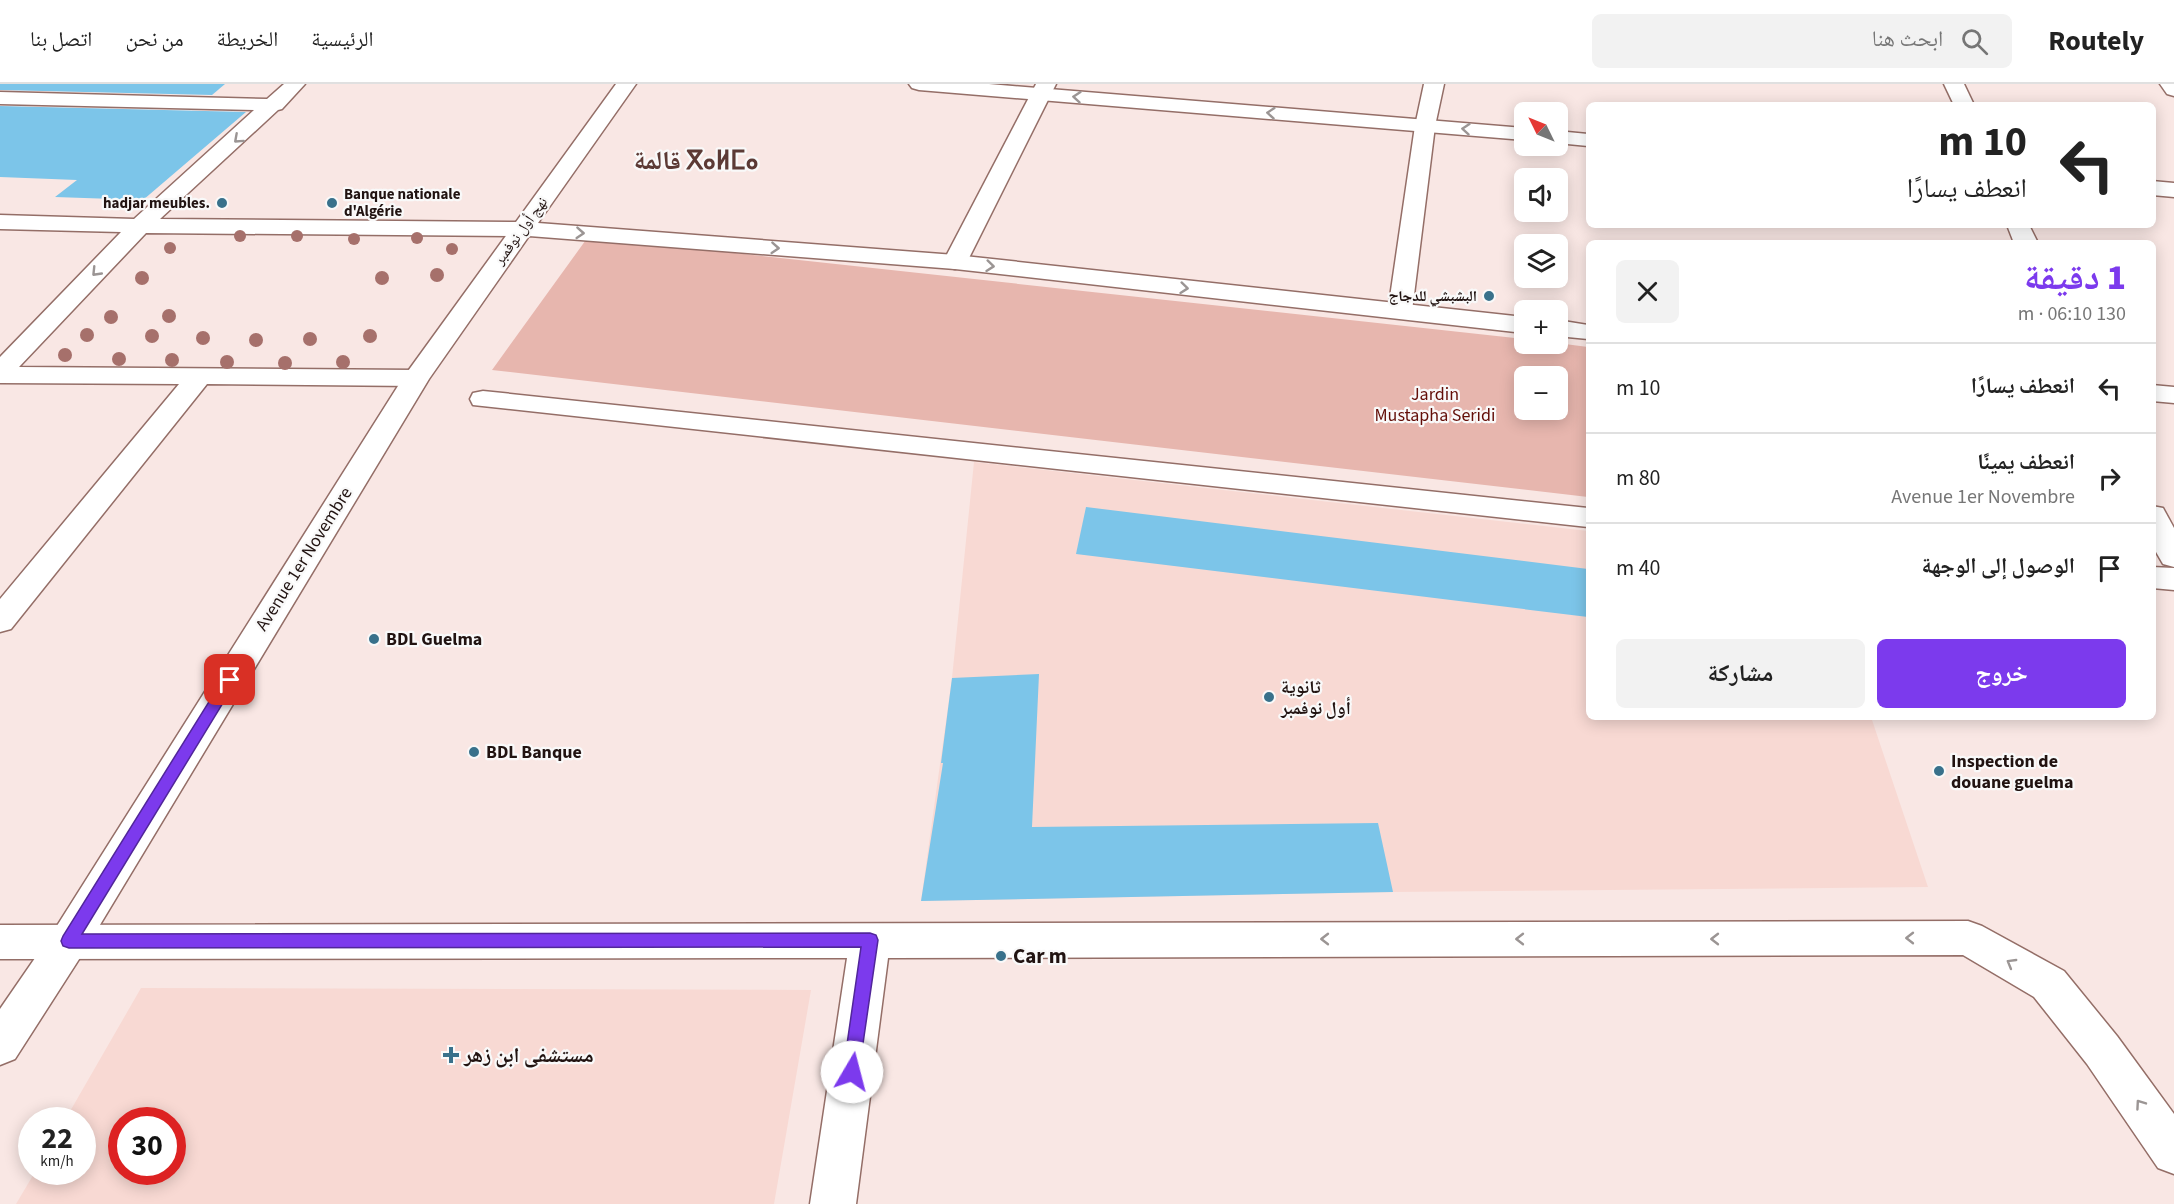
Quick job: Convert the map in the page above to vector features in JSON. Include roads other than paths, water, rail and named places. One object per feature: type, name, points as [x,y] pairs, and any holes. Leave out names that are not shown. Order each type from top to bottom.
[{"type":"street","points":[[0,373],[141,226],[275,105],[295,84]]},
{"type":"street","name":"نهج أول نوفمبر","points":[[416,378],[626,84]]},
{"type":"street","points":[[920,84],[1043,89],[1514,133]]},
{"type":"street","points":[[1401,311],[1425,126],[1434,84]]},
{"type":"street","points":[[1954,84],[1963,102]]},
{"type":"street","points":[[2170,84],[2174,90]]},
{"type":"street","points":[[955,262],[1043,89]]},
{"type":"street","points":[[0,98],[275,105]]},
{"type":"street","points":[[1568,138],[1586,140]]},
{"type":"street","points":[[2156,188],[2174,190]]},
{"type":"street","points":[[0,222],[141,226],[522,229],[955,262],[1514,324]]},
{"type":"street","points":[[1568,329],[1586,332]]},
{"type":"street","points":[[0,373],[416,378]]},
{"type":"street","points":[[0,621],[200,376]]},
{"type":"street","name":"Avenue 1er Novembre","points":[[0,1046],[69,941],[416,378]]},
{"type":"street","points":[[2156,393],[2174,395]]},
{"type":"street","points":[[483,399],[1586,518]]},
{"type":"street","points":[[2156,523],[2174,557]]},
{"type":"street","points":[[2156,577],[2174,579]]},
{"type":"street","points":[[0,942],[1968,938],[2049,984],[2102,1050],[2174,1152]]},
{"type":"street","points":[[833,1204],[870,940]]},
{"type":"place","name":"hadjar meubles.","points":[[222,203]]},
{"type":"place","name":"Banque nationale d'Algérie","points":[[332,203]]},
{"type":"place","name":"البشبشي للدجاج","points":[[1489,296]]},
{"type":"place","name":"BDL Guelma","points":[[374,639]]},
{"type":"place","name":"ثانوية أول نوفمبر","points":[[1269,697]]},
{"type":"place","name":"BDL Banque","points":[[474,752]]},
{"type":"place","name":"Inspection de douane guelma","points":[[1939,771]]},
{"type":"place","name":"Car m","points":[[1001,956]]},
{"type":"place","name":"مستشفى ابن زهر","points":[[451,1055]]},
{"type":"district","name":"قالمة ⴳⴰⵍⵎⴰ","points":[[696,160]]},
{"type":"park label","name":"Jardin Mustapha Seridi","points":[[1435,404]]}]
